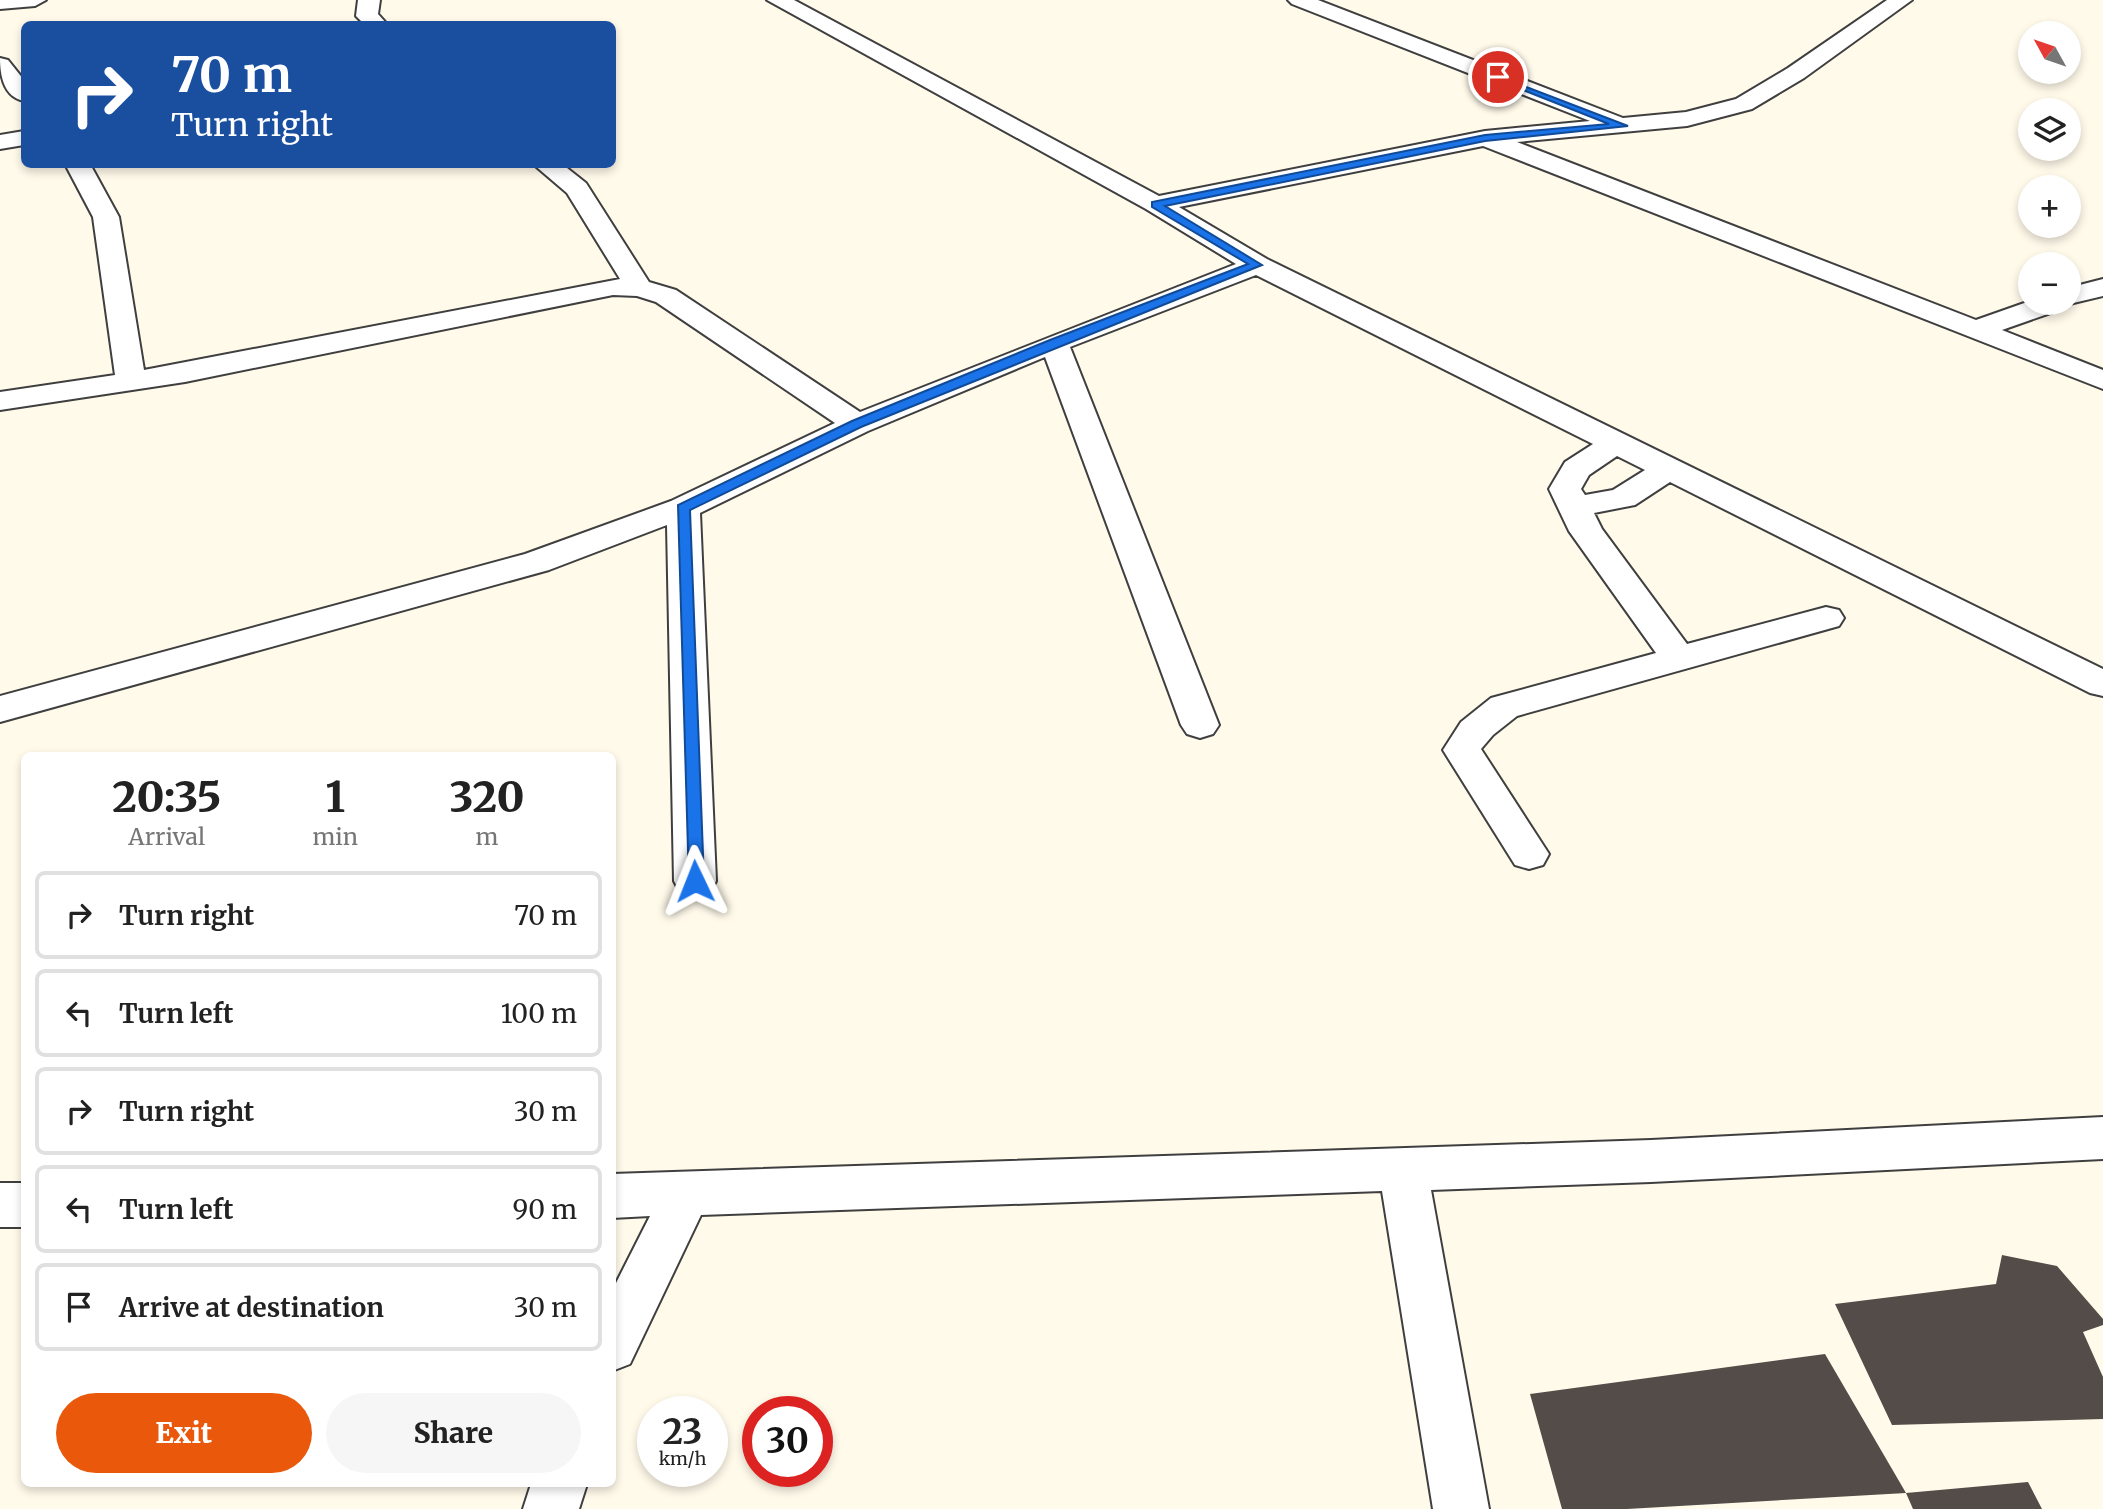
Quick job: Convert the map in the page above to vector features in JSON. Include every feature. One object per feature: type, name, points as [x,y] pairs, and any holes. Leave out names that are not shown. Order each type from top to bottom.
[{"type":"street","points":[[0,3],[35,0]]},
{"type":"street","points":[[369,0],[367,16],[373,21]]},
{"type":"street","points":[[778,0],[1155,204],[1257,265],[2103,684]]},
{"type":"street","points":[[1299,0],[1623,126]]},
{"type":"street","points":[[1155,204],[1485,138],[1687,119],[1744,104],[1796,73],[1900,0]]},
{"type":"street","points":[[0,65],[21,90]]},
{"type":"street","points":[[0,142],[21,138]]},
{"type":"street","points":[[1485,138],[2103,380]]},
{"type":"street","points":[[79,168],[106,217],[131,381]]},
{"type":"street","points":[[550,168],[577,188],[639,288]]},
{"type":"street","points":[[0,709],[537,562],[683,508],[857,424],[1054,343],[1257,265]]},
{"type":"street","points":[[2081,293],[2103,286]]},
{"type":"street","points":[[0,401],[131,381],[613,287],[639,288],[666,296],[857,424]]},
{"type":"street","points":[[1976,330],[2018,315]]},
{"type":"street","points":[[1054,343],[1200,724]]},
{"type":"street","points":[[1614,444],[1577,468],[1564,489],[1586,531],[1680,660]]},
{"type":"street","points":[[1575,507],[1623,498],[1667,470]]},
{"type":"street","points":[[683,508],[695,881]]},
{"type":"street","points":[[1529,854],[1462,750],[1466,739],[1504,707],[1826,618]]},
{"type":"street","points":[[616,1195],[1651,1161],[2103,1138]]},
{"type":"street","points":[[1403,1170],[1461,1509]]},
{"type":"street","points":[[616,1338],[687,1193]]},
{"type":"street","points":[[0,1205],[21,1205]]},
{"type":"street","points":[[551,1509],[558,1487]]},
{"type":"building","points":[[2002,1255],[2057,1266],[2103,1319],[2103,1325],[2083,1332],[2103,1377],[2103,1419],[1892,1425],[1835,1304],[1996,1284]]},
{"type":"building","points":[[1825,1354],[1906,1493],[1627,1509],[1562,1509],[1530,1394]]},
{"type":"building","points":[[2028,1482],[2042,1509],[1913,1509],[1906,1493]]},
{"type":"route","points":[[695,881],[683,508],[857,424],[1054,343],[1257,265],[1185,225],[1155,204],[1485,138],[1623,126],[1498,77]]}]
